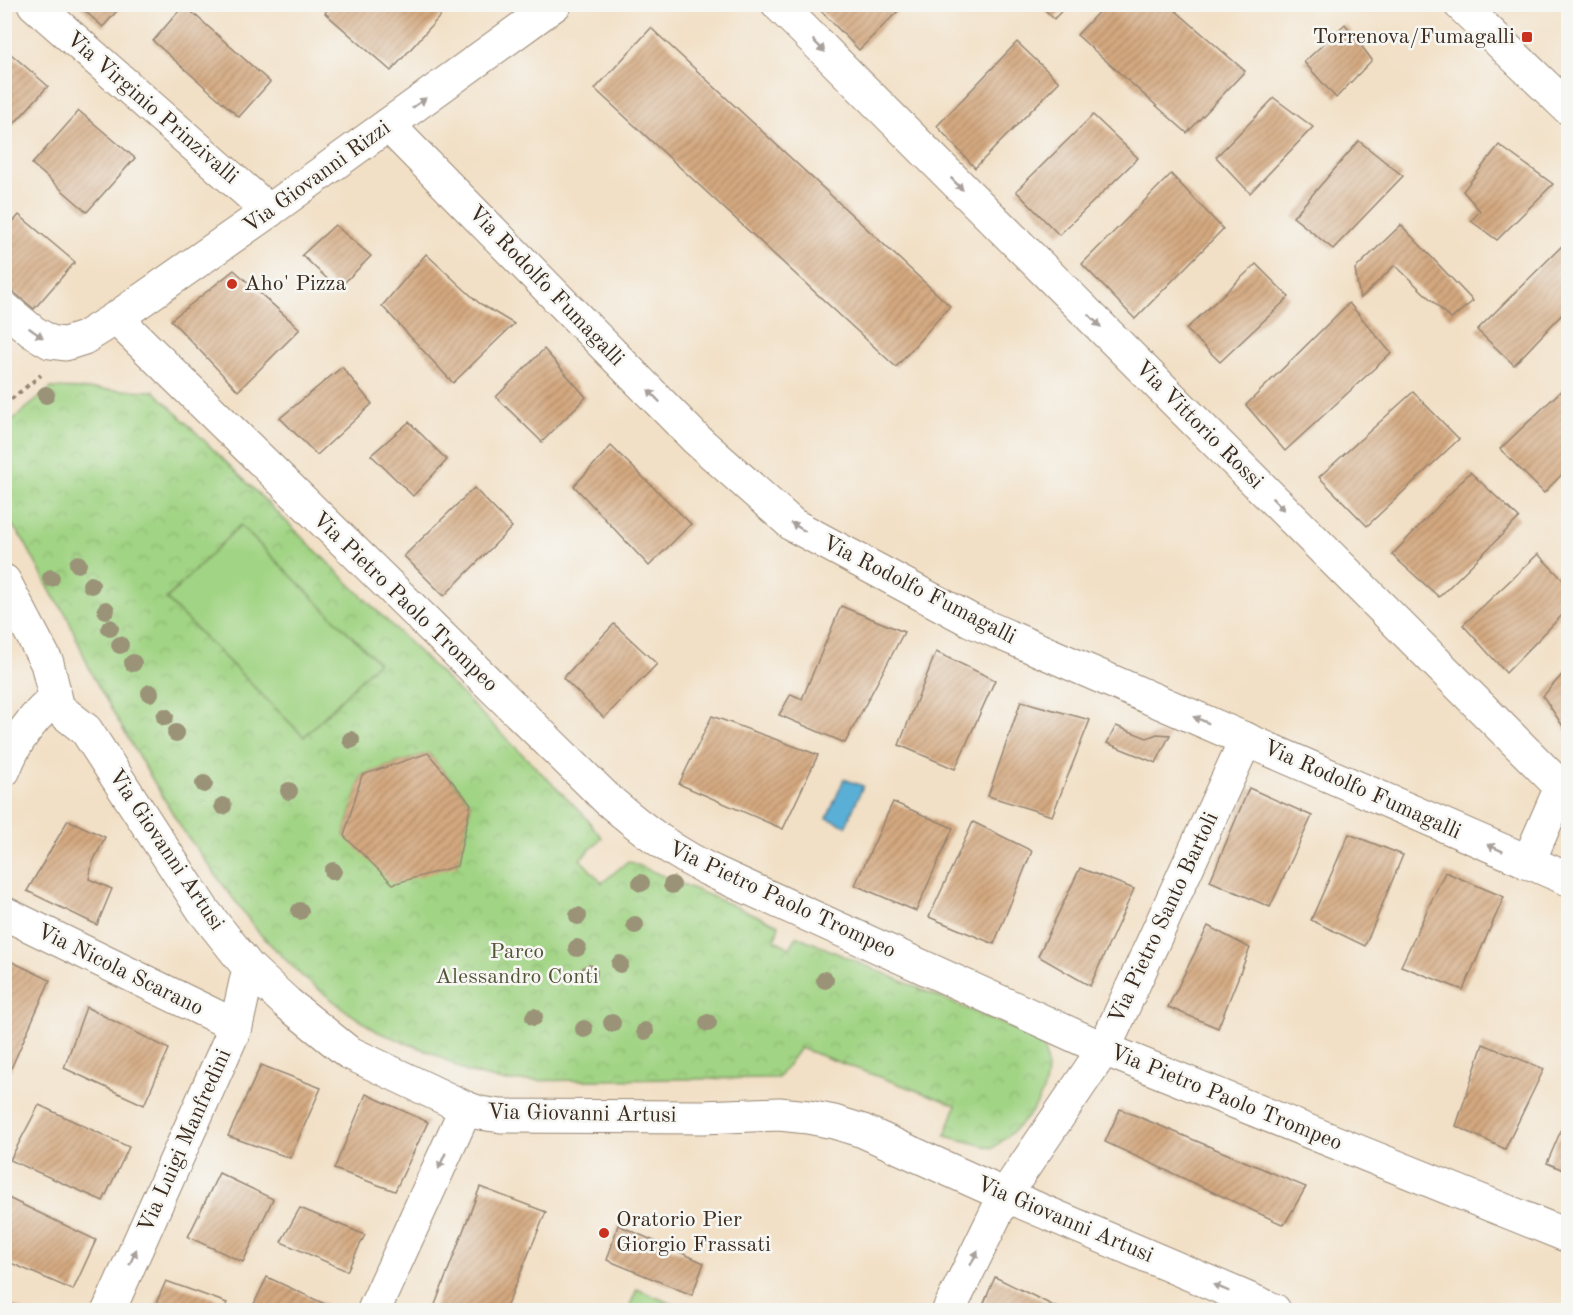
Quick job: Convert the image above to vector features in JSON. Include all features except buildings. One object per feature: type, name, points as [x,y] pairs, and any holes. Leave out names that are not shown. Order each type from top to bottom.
[{"type":"street","name":"Via Virginio Prinzivalli","points":[[34,4],[269,211]]},
{"type":"street","name":"Via Vittorio Rossi","points":[[778,4],[1561,787],[1528,863]]},
{"type":"street","points":[[1460,4],[1569,108]]},
{"type":"street","name":"Via Giovanni Rizzi","points":[[4,308],[33,332],[50,342],[65,344],[84,339],[269,211],[388,125],[544,7]]},
{"type":"street","name":"Via Rodolfo Fumagalli","points":[[388,125],[696,439],[793,525],[969,620],[1569,879]]},
{"type":"street","name":"Via Pietro Paolo Trompeo","points":[[116,318],[599,791],[638,826],[666,846],[700,866],[1104,1048],[1569,1236]]},
{"type":"street","points":[[4,582],[47,663],[58,708]]},
{"type":"street","points":[[4,770],[18,739],[33,719],[49,704],[58,708]]},
{"type":"street","name":"Via Giovanni Artusi","points":[[58,708],[86,730],[203,910],[249,968],[287,1003],[348,1052],[480,1113],[518,1116],[684,1117],[779,1114],[808,1117],[863,1131],[1005,1196],[1274,1311]]},
{"type":"street","name":"Via Pietro Santo Bartoli","points":[[949,1311],[1005,1196],[1104,1048],[1246,739]]},
{"type":"street","name":"Via Nicola Scarano","points":[[4,913],[236,1026]]},
{"type":"street","name":"Via Luigi Manfredini","points":[[110,1311],[236,1026],[249,968]]},
{"type":"street","points":[[374,1311],[466,1108]]},
{"type":"green space","name":"Parco Alessandro Conti","points":[[51,388],[154,391],[583,814],[602,838],[580,859],[602,883],[628,861],[779,925],[775,940],[790,948],[797,936],[1037,1039],[1045,1050],[1047,1073],[1045,1087],[1033,1110],[993,1148],[945,1136],[956,1105],[800,1048],[778,1078],[503,1081],[467,1072],[435,1054],[378,1032],[349,1013],[304,978],[258,932],[182,829],[136,752],[93,677],[66,614],[53,596],[24,541],[5,516],[5,426]],"holes":[[[240,525],[378,662],[304,737],[166,599]],[[428,753],[471,804],[457,865],[344,836],[362,775]]]},
{"type":"green space","points":[[240,525],[378,662],[304,737],[166,599]]},
{"type":"green space","points":[[637,1289],[686,1310],[628,1310]]},
{"type":"water","points":[[844,779],[863,786],[846,826],[827,818]]},
{"type":"place","name":"Torrenova/Fumagalli","points":[[1527,37]]},
{"type":"place","name":"Aho' Pizza","points":[[232,284]]},
{"type":"place","name":"Oratorio Pier Giorgio Frassati","points":[[604,1233]]}]
